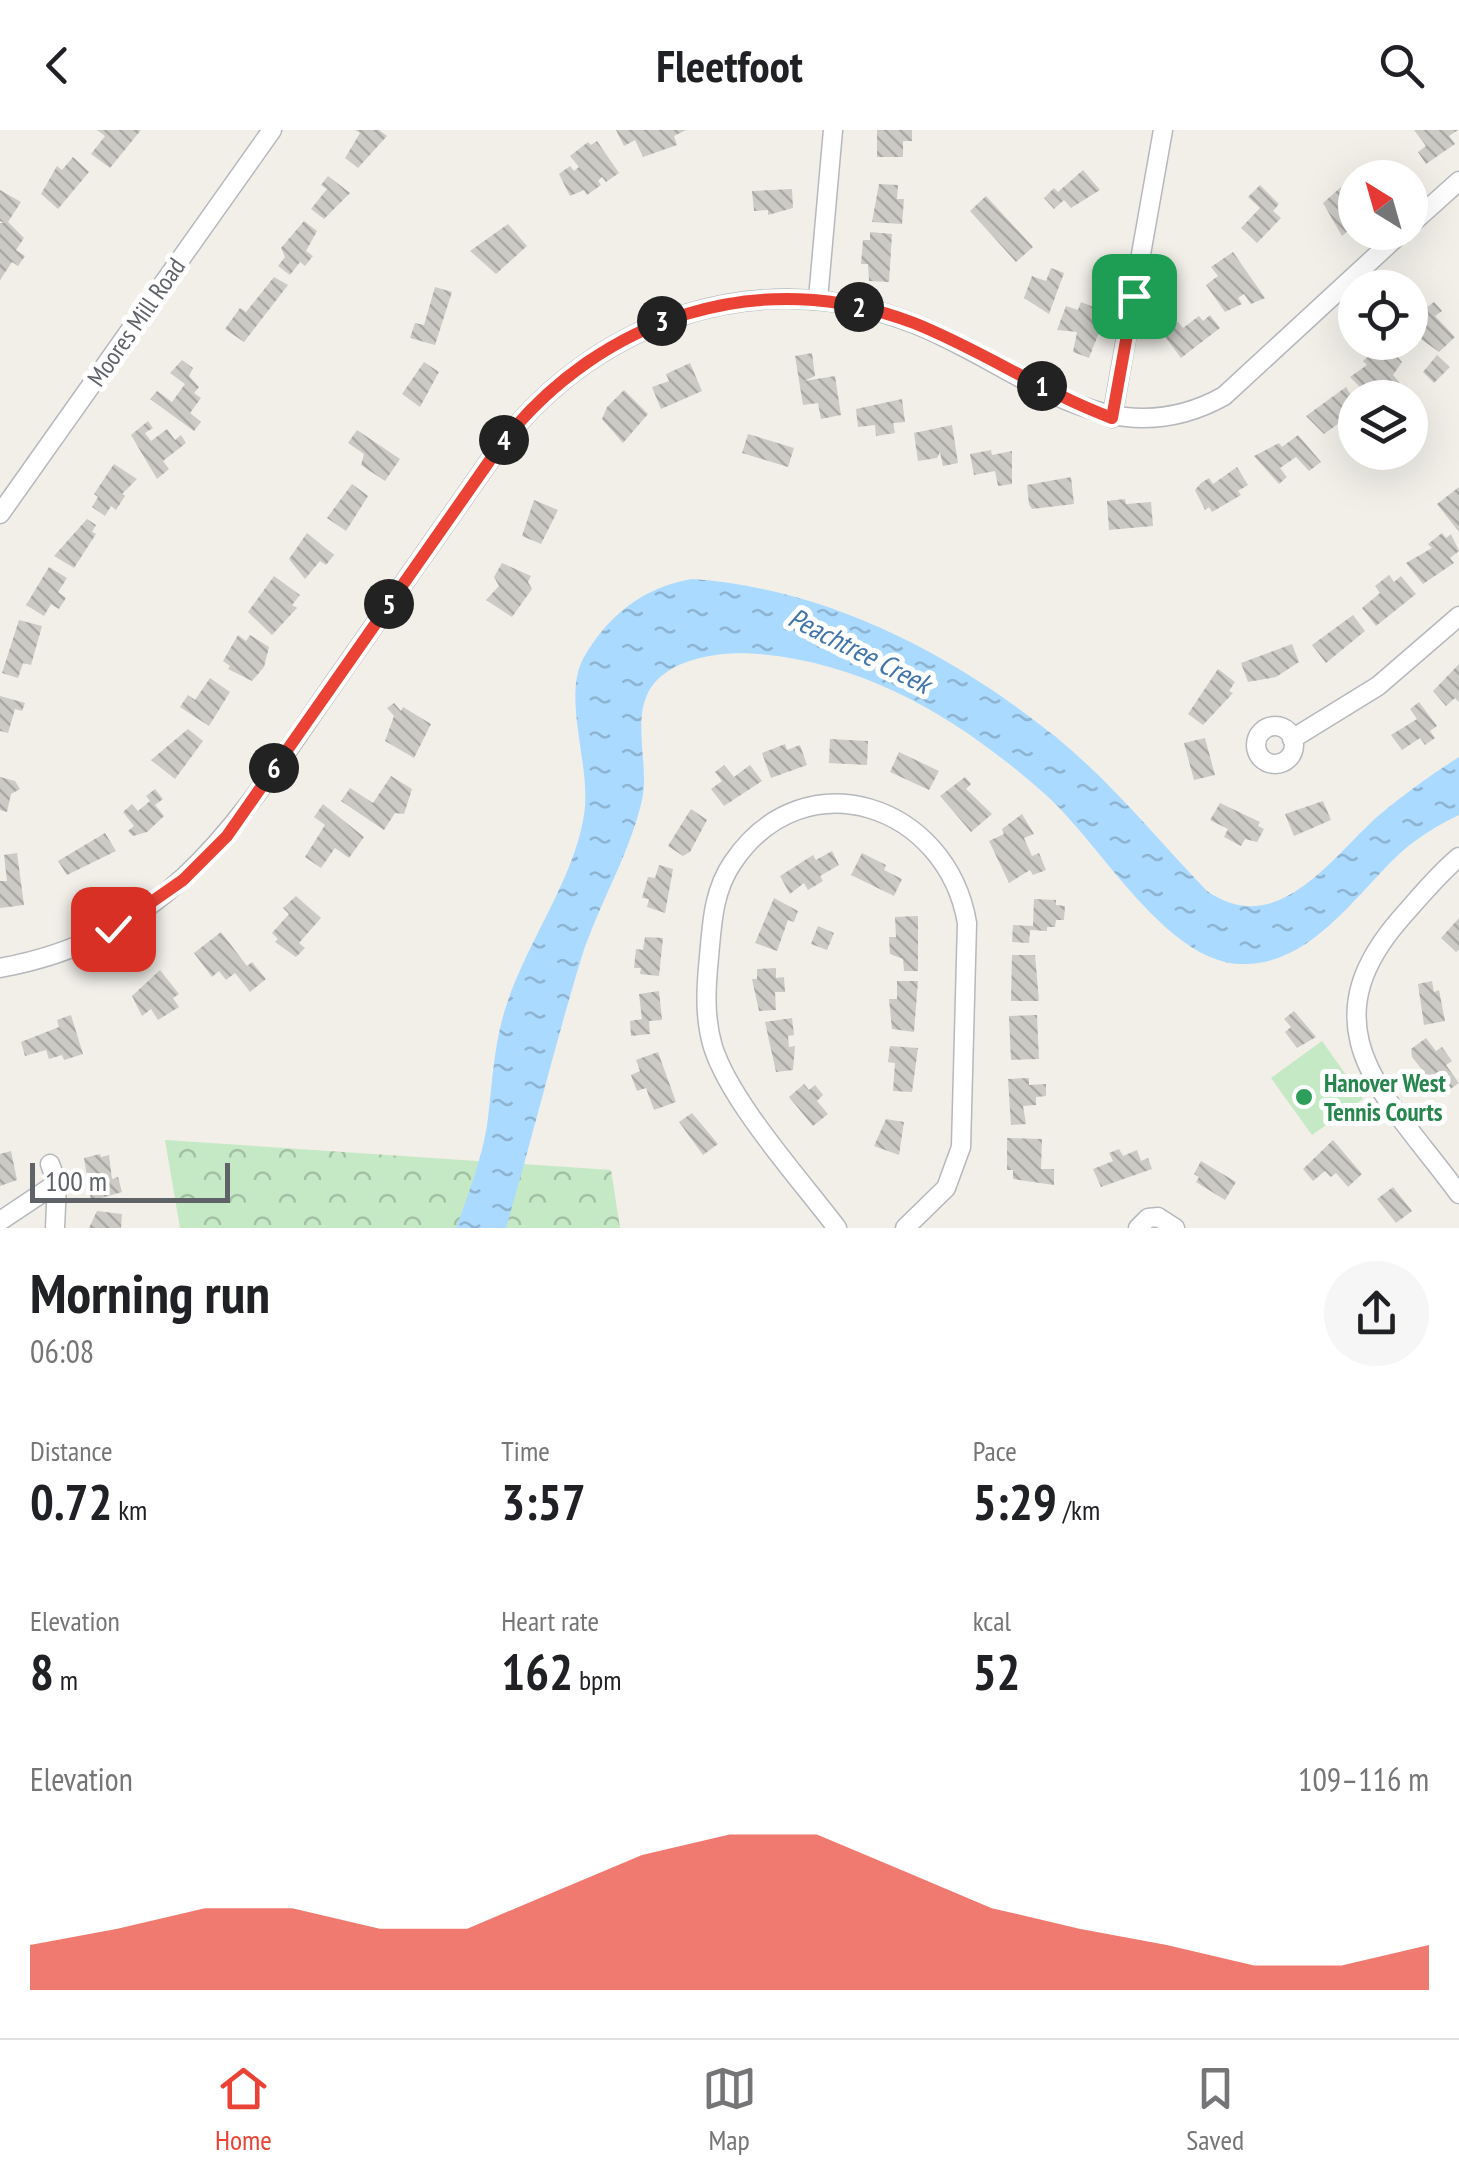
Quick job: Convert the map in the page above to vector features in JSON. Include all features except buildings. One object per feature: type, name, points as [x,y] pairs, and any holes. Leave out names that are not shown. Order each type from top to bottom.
[{"type":"street","name":"Moores Mill Road","points":[[0,514],[272,130]]},
{"type":"street","points":[[818,300],[834,130]]},
{"type":"street","points":[[1112,418],[1162,130]]},
{"type":"street","points":[[1428,209],[1459,180]]},
{"type":"street","points":[[0,968],[45,958],[113,929],[144,910],[212,852],[502,443],[565,376],[611,344],[677,315],[747,300],[818,300],[914,323],[1112,418],[1166,419],[1198,410],[1224,396],[1382,250]]},
{"type":"street","points":[[1292,739],[1378,686],[1459,616]]},
{"type":"street","points":[[837,1228],[729,1082],[713,1047],[706,1009],[713,912],[731,864],[750,840],[775,822],[832,804],[882,811],[924,836],[954,876],[965,911],[961,1147],[946,1188],[905,1228]]},
{"type":"street","points":[[1459,857],[1369,958],[1356,991],[1354,1014],[1362,1056],[1459,1194]]},
{"type":"street","points":[[50,1164],[57,1182],[55,1228]]},
{"type":"street","points":[[0,1221],[57,1182]]},
{"type":"street","points":[[1138,1228],[1158,1217],[1175,1228]]},
{"type":"green space","points":[[1322,1041],[1363,1099],[1312,1135],[1271,1078]]},
{"type":"green space","points":[[165,1140],[611,1170],[620,1228],[180,1228]]},
{"type":"water","name":"Peachtree Creek","points":[[692,579],[742,585],[839,611],[886,630],[975,679],[1077,755],[1207,891],[1233,904],[1257,906],[1301,888],[1378,816],[1459,757],[1459,815],[1402,851],[1345,911],[1307,943],[1264,962],[1240,964],[1212,958],[1186,943],[1135,896],[1046,795],[982,744],[914,701],[840,670],[800,660],[731,654],[687,662],[662,676],[646,698],[641,726],[642,800],[630,840],[581,959],[506,1228],[456,1228],[487,1126],[504,1013],[570,864],[584,815],[575,692],[584,657],[604,628],[629,605],[658,589]]},
{"type":"place","name":"Hanover West Tennis Courts","points":[[1304,1097]]},
{"type":"route","points":[[113,929],[183,880],[227,836],[502,443],[551,388],[611,344],[677,315],[712,306],[782,298],[818,300],[866,308],[914,323],[1112,418],[1134,296]]}]
